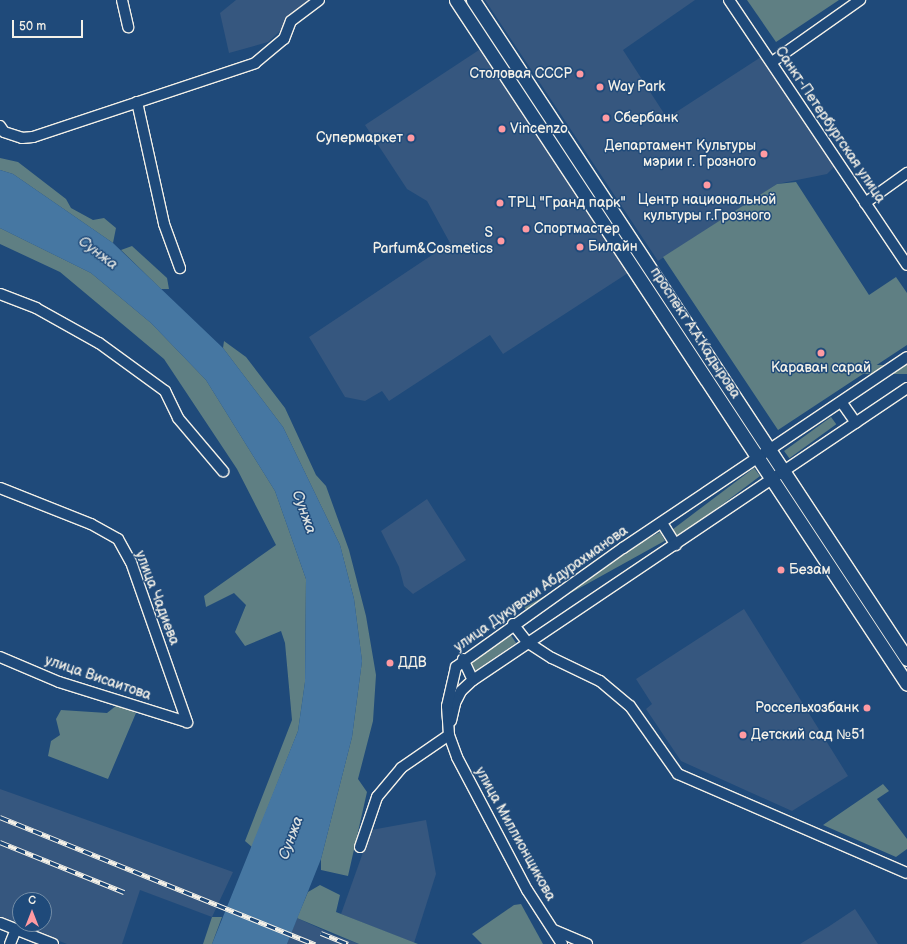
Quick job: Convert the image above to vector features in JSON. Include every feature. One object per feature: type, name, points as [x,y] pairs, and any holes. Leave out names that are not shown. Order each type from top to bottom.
[{"type":"main road","name":"проспект А.А.Кадырова","points":[[456,0],[758,458],[777,476],[907,659]]},
{"type":"main road","name":"проспект А.А.Кадырова","points":[[473,0],[769,451],[777,476],[907,684]]},
{"type":"street","points":[[122,0],[128,26]]},
{"type":"street","points":[[2,129],[22,138],[33,137],[255,63],[284,39],[291,21],[319,0]]},
{"type":"street","name":"Санкт-Петербургская улица","points":[[729,0],[907,265]]},
{"type":"street","points":[[772,62],[860,0]]},
{"type":"street","points":[[137,102],[164,224],[180,268]]},
{"type":"street","points":[[865,203],[907,173]]},
{"type":"street","points":[[0,294],[36,308],[99,343],[165,391],[178,418],[223,471]]},
{"type":"street","name":"улица Дукувахи Абдурахманова","points":[[449,735],[448,698],[456,667],[463,659],[758,458],[842,403],[907,357]]},
{"type":"street","points":[[360,847],[377,797],[401,768],[449,735],[455,703],[462,691],[473,680],[527,642],[676,546],[907,388]]},
{"type":"street","points":[[842,403],[856,423]]},
{"type":"street","name":"улица Чадиева","points":[[0,488],[91,524],[118,539],[131,562],[187,722]]},
{"type":"street","points":[[662,523],[676,546]]},
{"type":"street","points":[[513,624],[527,642],[552,658],[600,681],[630,706],[678,774],[907,873]]},
{"type":"street","name":"улица Висаитова","points":[[0,657],[59,682],[187,722]]},
{"type":"street","points":[[463,659],[473,680]]},
{"type":"street","name":"улица Миллионщикова","points":[[449,735],[457,757],[527,890],[562,944]]},
{"type":"street","points":[[0,923],[12,928]]},
{"type":"street","points":[[554,930],[587,944]]},
{"type":"street","points":[[10,944],[15,932]]},
{"type":"street","points":[[23,932],[53,944]]},
{"type":"shaded area","points":[[236,0],[314,0],[268,42],[229,53],[220,13]]},
{"type":"shaded area","points":[[485,0],[695,0],[623,50],[667,118],[761,57],[835,166],[827,174],[777,184],[658,261]]},
{"type":"shaded area","points":[[482,48],[628,273],[503,354],[490,335],[389,401],[382,391],[365,401],[345,397],[309,337],[450,243],[427,201],[407,189],[365,125]]},
{"type":"shaded area","points":[[427,499],[466,560],[413,594],[404,586],[399,567],[381,531]]},
{"type":"shaded area","name":"Детский сад №51","points":[[744,609],[848,776],[792,811],[681,761],[646,709],[652,704],[636,679]]},
{"type":"shaded area","points":[[0,789],[233,872],[212,917],[140,890],[122,944],[67,944],[36,932],[52,932],[52,892],[12,892],[12,923],[0,918]]},
{"type":"shaded area","points":[[426,820],[436,874],[414,943],[341,914],[371,830]]},
{"type":"shaded area","points":[[855,909],[878,944],[800,944],[828,927]]},
{"type":"shaded area","points":[[297,918],[334,935],[359,944],[287,944]]},
{"type":"green space","points":[[747,0],[839,0],[776,42]]},
{"type":"green space","points":[[0,158],[18,162],[66,199],[71,208],[93,220],[104,218],[116,228],[113,243],[13,174],[0,170]]},
{"type":"green space","points":[[796,182],[869,295],[896,277],[907,293],[907,345],[778,430],[663,257],[777,184]]},
{"type":"green space","points":[[0,228],[91,273],[151,323],[206,380],[275,491],[306,579],[305,682],[298,731],[252,847],[245,841],[292,720],[285,643],[281,631],[245,646],[235,632],[246,605],[234,593],[206,607],[204,596],[276,545],[237,469],[164,359],[60,272],[0,244]]},
{"type":"green space","points":[[132,246],[167,278],[169,289],[161,289],[121,250]]},
{"type":"green space","points":[[224,341],[246,357],[285,408],[316,475],[326,486],[349,550],[366,616],[376,675],[373,721],[358,779],[367,792],[348,876],[321,870],[321,859],[352,737],[362,661],[354,599],[340,545],[283,427],[223,348]]},
{"type":"green space","points":[[838,365],[907,365],[907,374],[838,374]]},
{"type":"green space","points":[[831,417],[836,424],[789,458],[784,451]]},
{"type":"green space","points":[[754,468],[760,476],[679,537],[673,529]]},
{"type":"green space","points":[[660,532],[665,541],[529,616],[524,607]]},
{"type":"green space","points":[[510,634],[516,643],[476,671],[469,661]]},
{"type":"green space","points":[[117,705],[136,713],[108,779],[48,756],[51,741],[60,735],[56,719],[61,710],[107,713]]},
{"type":"green space","points":[[883,784],[889,791],[877,799],[907,839],[907,849],[896,857],[823,825]]},
{"type":"green space","points":[[320,885],[340,895],[336,912],[418,944],[359,944],[297,918],[308,892]]},
{"type":"green space","points":[[521,904],[543,944],[482,944],[472,934],[514,905]]},
{"type":"green space","points":[[212,917],[222,917],[212,944],[203,944]]},
{"type":"water","name":"Сунжа","points":[[0,170],[13,174],[113,243],[223,348],[283,427],[340,545],[354,599],[362,661],[352,737],[321,859],[287,944],[212,944],[298,731],[305,682],[306,579],[275,491],[206,380],[151,323],[91,273],[0,228]]},
{"type":"railway","points":[[0,817],[315,944]]},
{"type":"railway","points":[[0,842],[124,892]]},
{"type":"railway","points":[[321,933],[348,944]]},
{"type":"place","name":"Столовая СССР","points":[[580,74]]},
{"type":"place","name":"Way Park","points":[[600,87]]},
{"type":"place","name":"Сбербанк","points":[[606,118]]},
{"type":"place","name":"Vincenzo","points":[[502,129]]},
{"type":"place","name":"Супермаркет","points":[[411,138]]},
{"type":"place","name":"Департамент Культуры мэрии г. Грозного","points":[[764,154]]},
{"type":"place","name":"Центр национальной культуры г.Грозного","points":[[707,185]]},
{"type":"place","name":"ТРЦ \"Гранд парк\"","points":[[500,203]]},
{"type":"place","name":"Спортмастер","points":[[526,229]]},
{"type":"place","name":"S Parfum&Cosmetics","points":[[501,241]]},
{"type":"place","name":"Билайн","points":[[580,247]]},
{"type":"place","name":"Караван сарай","points":[[821,353]]},
{"type":"place","name":"Безам","points":[[781,570]]},
{"type":"place","name":"ДДВ","points":[[390,663]]},
{"type":"place","name":"Россельхозбанк","points":[[867,708]]},
{"type":"place","name":"Детский сад №51","points":[[743,735]]}]
